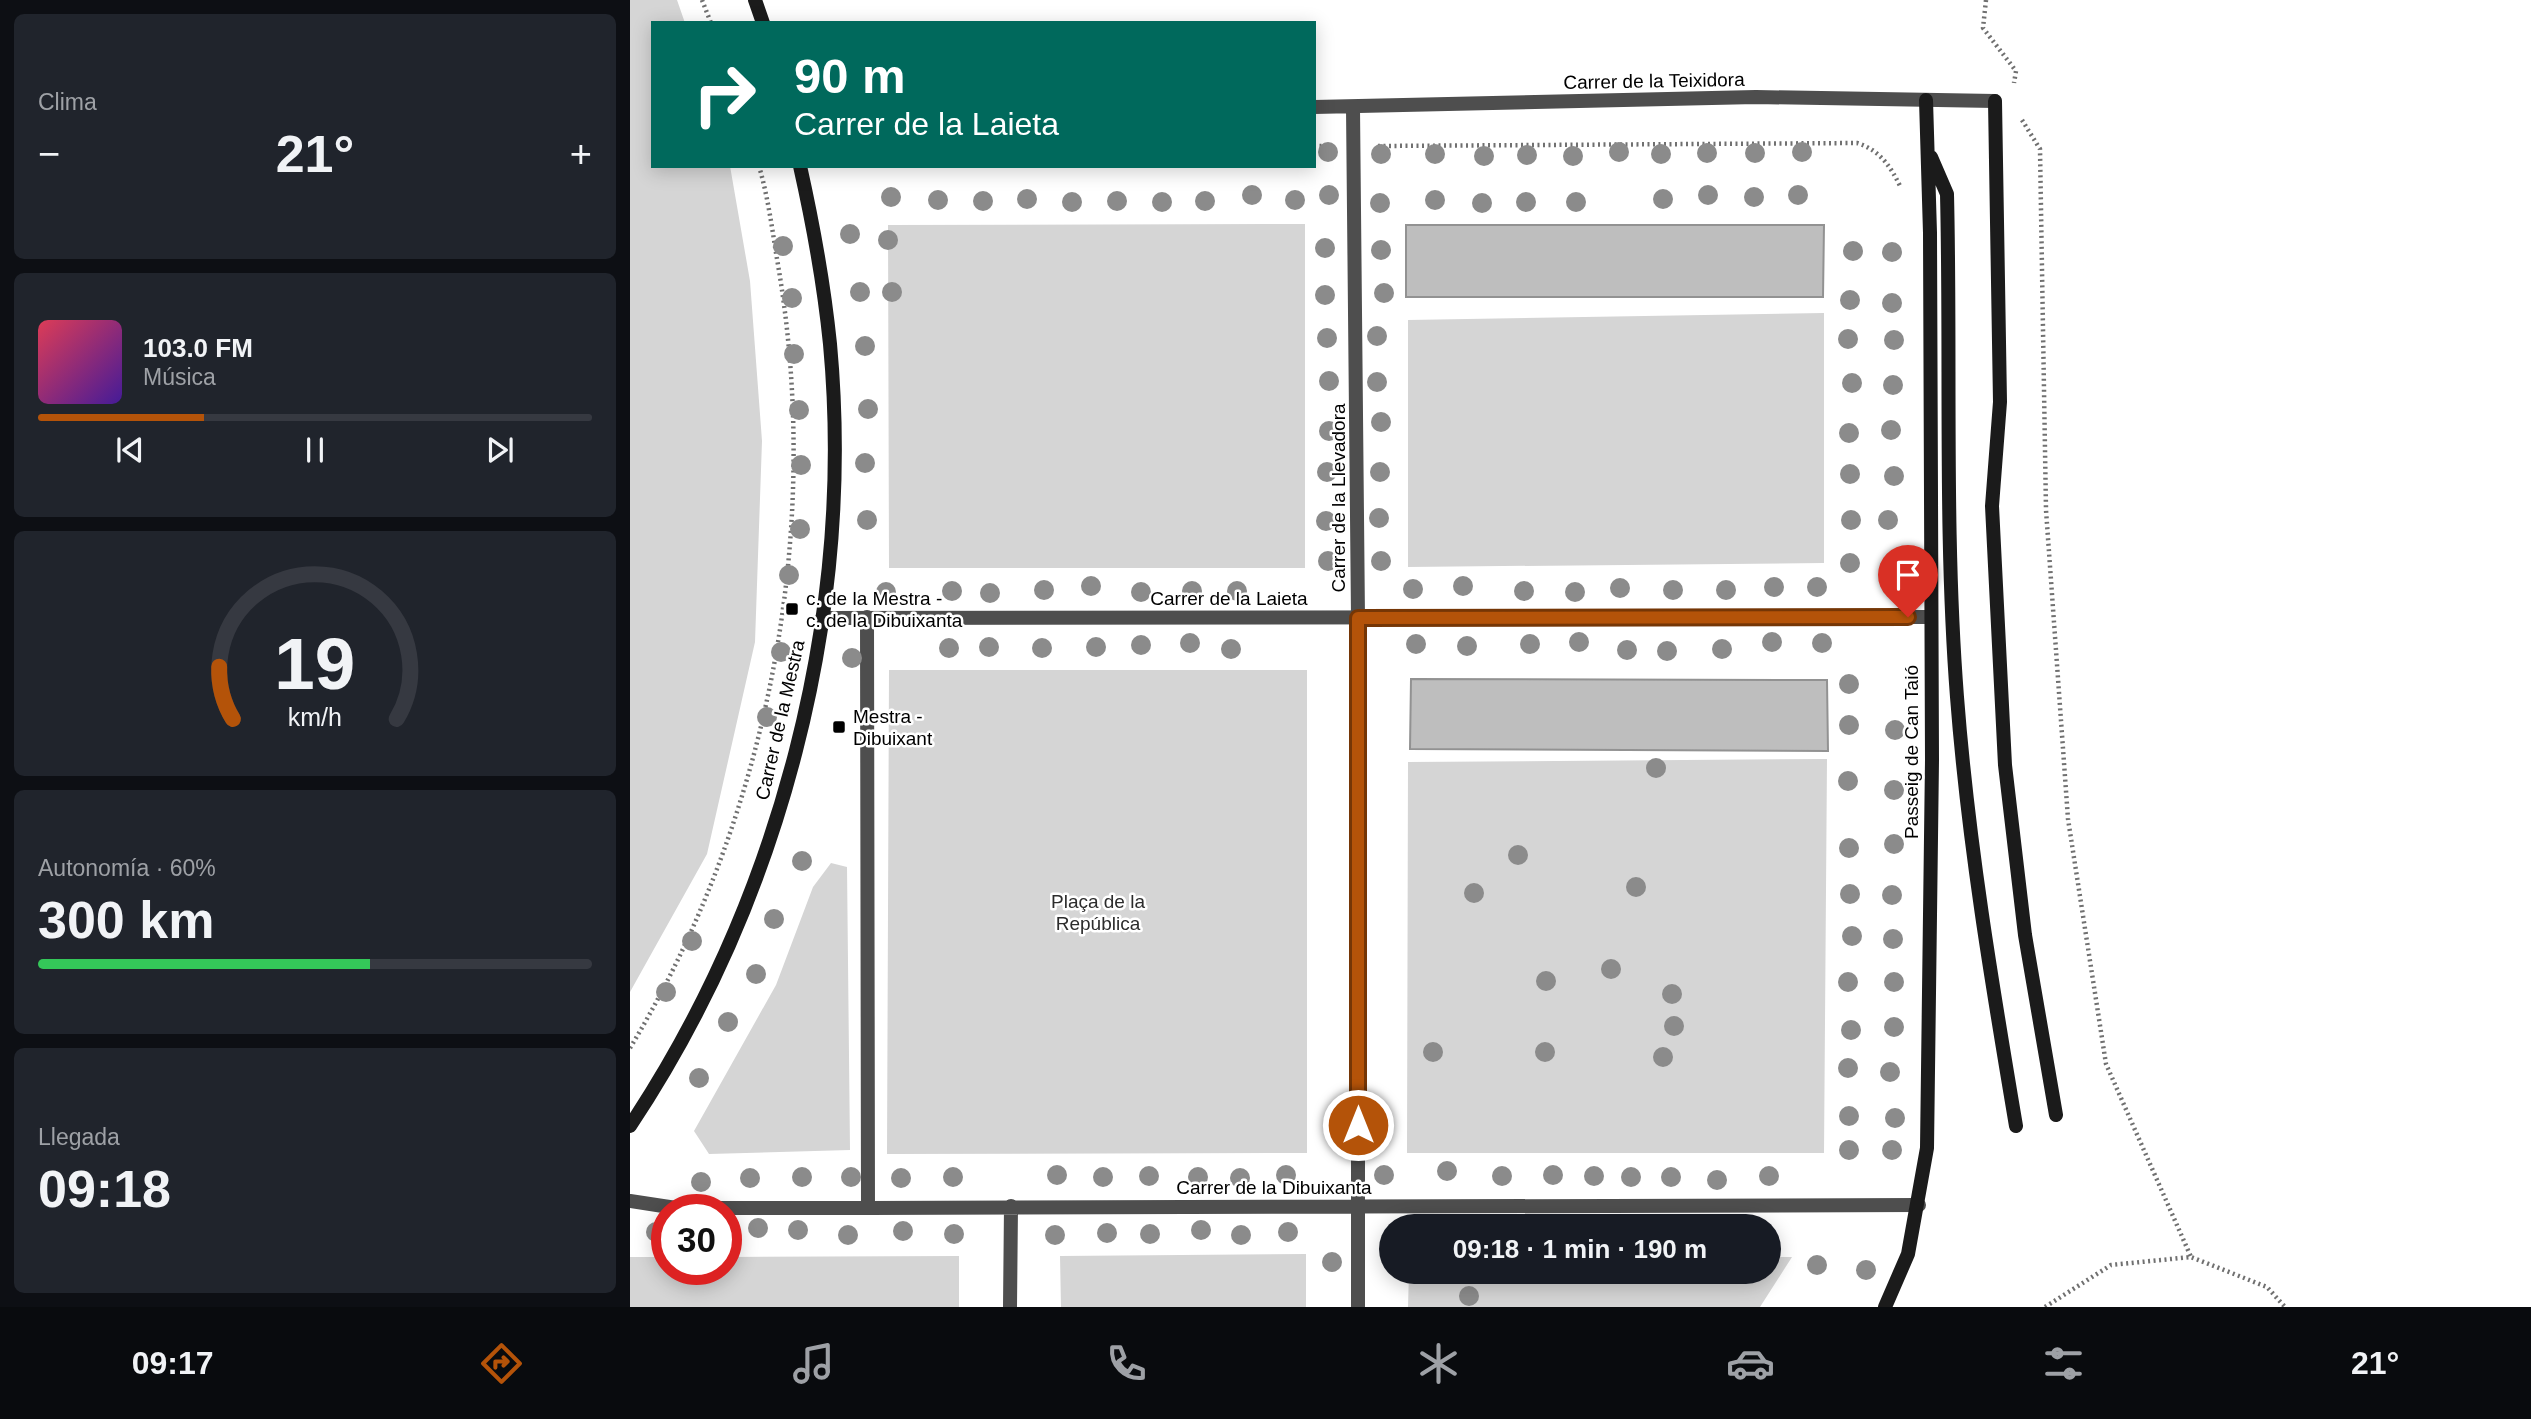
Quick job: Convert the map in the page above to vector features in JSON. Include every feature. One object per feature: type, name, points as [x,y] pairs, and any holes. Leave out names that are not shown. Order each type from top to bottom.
[{"type":"main road","points":[[755,0],[762,21]]},
{"type":"main road","name":"Passeig de Can Taió","points":[[1885,1307],[1908,1254],[1919,1205],[1927,1147],[1932,760],[1926,100]]},
{"type":"main road","points":[[1995,101],[2000,402],[1992,506],[2005,765],[2025,935],[2056,1115]]},
{"type":"main road","name":"Passeig de Can Taió","points":[[1927,149],[1947,194],[1949,498],[1957,696],[1985,940],[2016,1126]]},
{"type":"main road","name":"Carrer de la Mestra","points":[[630,1126],[691,1021],[756,880],[798,743],[822,618],[833,477],[830,344],[800,168]]},
{"type":"street","name":"Carrer de la Teixidora","points":[[1316,107],[1756,97],[1995,101]]},
{"type":"street","name":"Carrer de la Llevadora","points":[[1353,108],[1358,618],[1358,1307]]},
{"type":"street","points":[[867,617],[868,1209]]},
{"type":"street","name":"Carrer de la Laieta","points":[[822,618],[1930,617]]},
{"type":"street","name":"Carrer de la Dibuixanta","points":[[630,1201],[676,1208],[868,1209],[1011,1206],[1919,1205]]},
{"type":"street","points":[[1010,1307],[1011,1206]]},
{"type":"path","points":[[702,0],[711,21]]},
{"type":"path","points":[[1986,0],[1983,28],[2016,71],[2013,92]]},
{"type":"path","points":[[2017,111],[2040,149],[2046,510],[2068,819],[2106,1064],[2191,1257]]},
{"type":"path","points":[[1316,146],[1857,143],[1880,155],[1897,179],[1903,200]]},
{"type":"path","points":[[630,1048],[681,953],[726,844],[768,699],[780,627],[790,544],[793,459],[791,368],[783,295],[759,168]]},
{"type":"path","points":[[2045,1307],[2111,1265],[2191,1257],[2267,1287],[2285,1307]]},
{"type":"green space","points":[[630,0],[677,0],[684,21],[651,21],[651,168],[730,168],[750,281],[762,441],[755,642],[707,854],[630,992]]},
{"type":"green space","points":[[1305,224],[1305,568],[889,568],[888,225]]},
{"type":"green space","points":[[1824,313],[1824,563],[1408,567],[1408,320]]},
{"type":"green space","name":"Plaça de la República","points":[[889,670],[1307,670],[1307,1153],[887,1154]]},
{"type":"green space","points":[[1827,759],[1824,1153],[1407,1153],[1408,762]]},
{"type":"green space","points":[[831,863],[847,867],[850,1150],[709,1154],[694,1131],[776,985],[813,887]]},
{"type":"green space","points":[[1306,1254],[1306,1307],[1061,1307],[1060,1256]]},
{"type":"green space","points":[[959,1256],[959,1307],[630,1307],[630,1257],[651,1257],[651,1285],[742,1285],[742,1257]]},
{"type":"green space","points":[[1781,1257],[1792,1257],[1781,1274]]},
{"type":"green space","points":[[1409,1284],[1775,1284],[1760,1307],[1408,1307]]},
{"type":"building","points":[[1406,225],[1824,225],[1823,297],[1406,297]]},
{"type":"building","points":[[1411,679],[1827,680],[1828,751],[1410,749]]},
{"type":"place","name":"c. de la Mestra - c. de la Dibuixanta","points":[[792,609]]},
{"type":"place","name":"Mestra - Dibuixant","points":[[839,727]]},
{"type":"route","points":[[1358,1125],[1358,618],[1908,617]]}]
